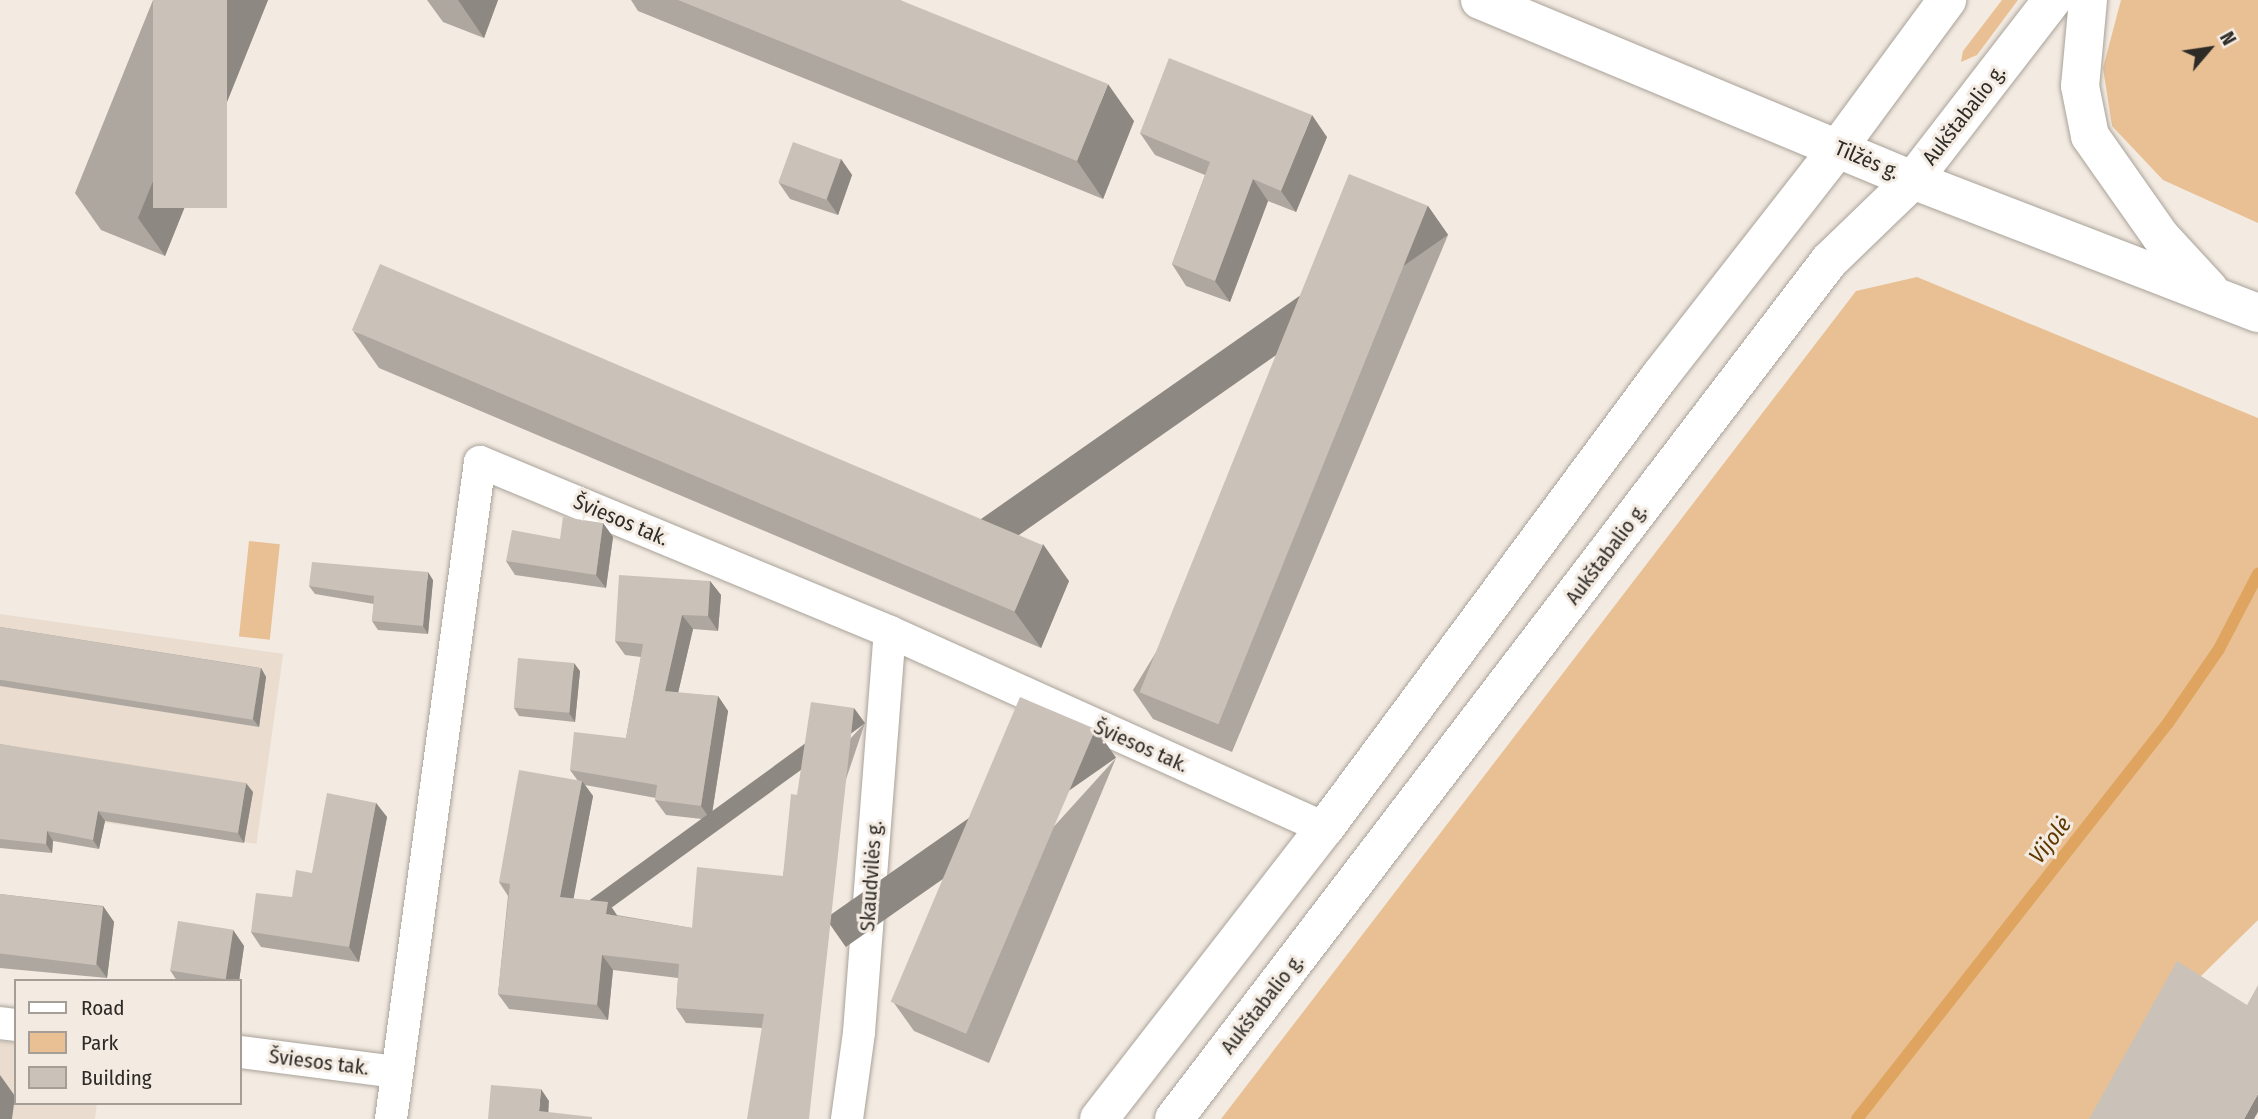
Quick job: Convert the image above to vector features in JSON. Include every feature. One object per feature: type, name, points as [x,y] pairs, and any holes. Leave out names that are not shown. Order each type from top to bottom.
[{"type":"main road","name":"Tilžės g.","points":[[1480,0],[1913,180],[2258,313]]},
{"type":"main road","points":[[1098,1119],[1325,828],[1660,376],[1838,148],[1947,0]]},
{"type":"main road","name":"Aukštabalio g.","points":[[1174,1119],[1829,261],[1913,180],[2052,0]]},
{"type":"main road","points":[[2088,0],[2080,86],[2090,135],[2161,237],[2215,296]]},
{"type":"street","name":"Šviesos tak.","points":[[391,1119],[480,462],[890,632],[1325,828]]},
{"type":"street","name":"Skaudvilės g.","points":[[847,1119],[859,1032],[890,632]]},
{"type":"street","name":"Šviesos tak.","points":[[242,1052],[397,1072]]},
{"type":"shaded area","points":[[0,614],[283,654],[256,844],[0,808]]},
{"type":"shaded area","points":[[0,1041],[14,1043],[14,1105],[97,1105],[95,1119],[0,1119]]},
{"type":"green space","points":[[2002,0],[2018,0],[1977,55],[1961,62],[1963,51]]},
{"type":"green space","points":[[2121,0],[2258,0],[2258,223],[2163,180],[2112,126],[2103,68]]},
{"type":"green space","points":[[1917,277],[2258,418],[2258,920],[2199,978],[2099,1119],[1221,1119],[1856,291]]},
{"type":"green space","points":[[249,541],[280,544],[270,640],[239,636]]},
{"type":"building","points":[[153,0],[227,0],[227,208],[153,208]]},
{"type":"building","points":[[678,0],[900,0],[1108,84],[1077,161]]},
{"type":"building","points":[[1169,58],[1312,115],[1281,191],[1253,179],[1215,281],[1172,264],[1210,162],[1140,133]]},
{"type":"building","points":[[793,142],[841,159],[826,200],[778,182]]},
{"type":"building","points":[[1349,174],[1428,206],[1218,724],[1140,692]]},
{"type":"building","points":[[380,264],[1043,545],[1015,612],[352,330]]},
{"type":"building","points":[[563,517],[603,523],[596,575],[506,561],[512,530],[560,539]]},
{"type":"building","points":[[312,562],[428,572],[423,626],[372,621],[374,596],[309,586]]},
{"type":"building","points":[[619,575],[710,581],[708,616],[682,615],[665,691],[718,696],[701,806],[655,800],[657,785],[570,770],[574,732],[626,738],[643,644],[615,641]]},
{"type":"building","points":[[0,627],[261,668],[253,720],[0,680]]},
{"type":"building","points":[[518,658],[574,663],[569,713],[514,708]]},
{"type":"building","points":[[1020,697],[1095,729],[966,1034],[891,1002]]},
{"type":"building","points":[[811,702],[854,708],[809,1119],[747,1119],[764,1014],[676,1008],[679,964],[602,955],[597,1005],[498,994],[510,884],[499,882],[519,770],[582,781],[560,897],[608,902],[606,914],[692,928],[697,867],[783,876],[791,794],[797,795]]},
{"type":"building","points":[[0,744],[246,783],[238,833],[98,811],[93,840],[47,831],[46,844],[0,839]]},
{"type":"building","points":[[327,793],[376,803],[349,947],[251,932],[256,893],[292,897],[296,870],[312,873]]},
{"type":"building","points":[[0,894],[103,907],[96,965],[0,953]]},
{"type":"building","points":[[178,921],[233,930],[225,979],[170,970]]},
{"type":"building","points":[[2177,961],[2247,1005],[2258,985],[2258,1094],[2244,1119],[2089,1119]]},
{"type":"building","points":[[491,1085],[541,1089],[539,1111],[592,1119],[488,1119]]},
{"type":"waterway","name":"Vijolė","points":[[1857,1119],[2168,723],[2219,649],[2258,574]]}]
